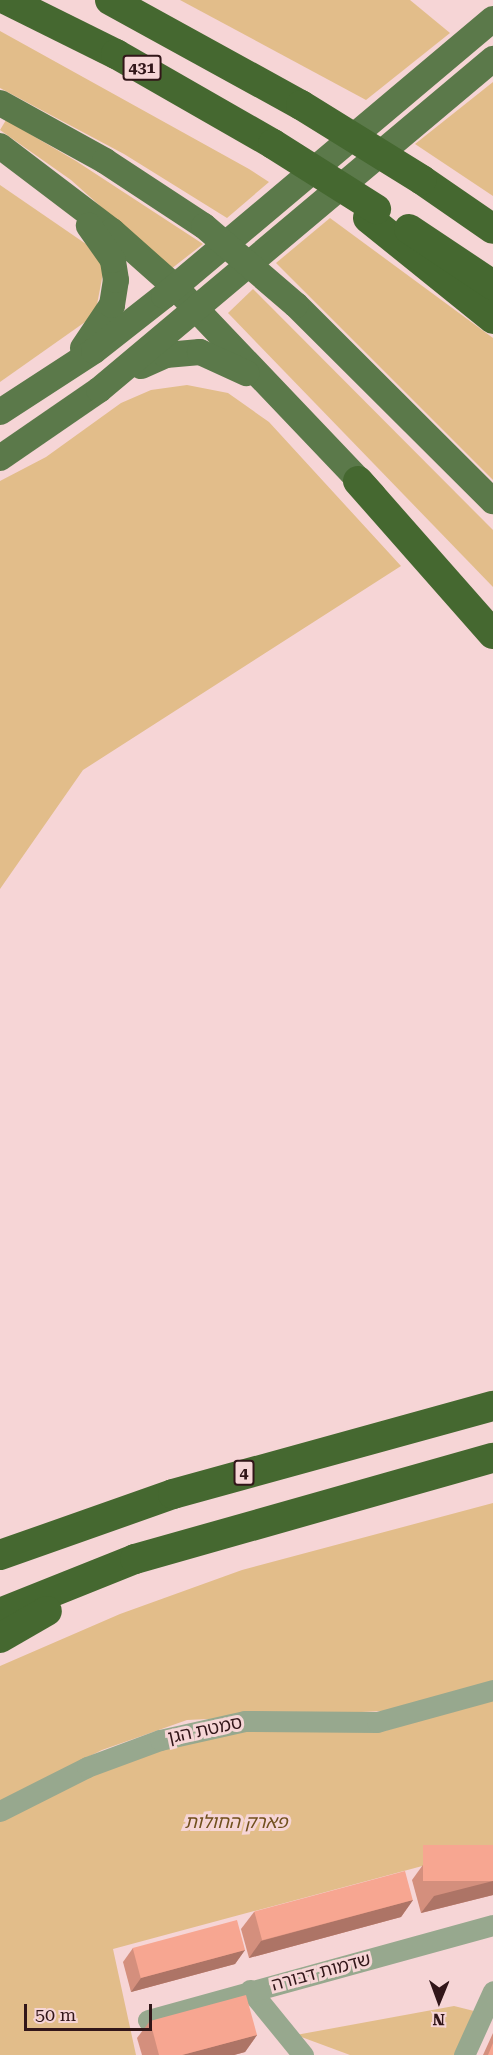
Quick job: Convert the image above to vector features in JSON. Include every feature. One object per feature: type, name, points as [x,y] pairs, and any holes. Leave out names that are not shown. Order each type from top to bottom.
[{"type":"highway","name":"431","points":[[7,0],[116,54],[282,150],[372,213],[493,285]]},
{"type":"highway","points":[[111,0],[301,105],[422,180],[493,228]]},
{"type":"highway","points":[[372,213],[493,319]]},
{"type":"highway","points":[[358,481],[493,634]]},
{"type":"highway","name":"4","points":[[0,1555],[172,1494],[493,1406]]},
{"type":"highway","points":[[0,1613],[135,1559],[493,1458]]},
{"type":"highway","points":[[0,1638],[135,1559]]},
{"type":"main road","points":[[0,412],[57,376],[175,287],[493,19]]},
{"type":"main road","points":[[0,458],[99,390],[493,59]]},
{"type":"main road","points":[[0,103],[105,161],[204,226],[296,305],[493,501]]},
{"type":"main road","points":[[0,146],[36,172],[175,287],[358,481],[493,612]]},
{"type":"main road","points":[[36,172],[96,233],[117,272],[112,305],[96,334],[57,376]]},
{"type":"main road","points":[[99,390],[182,351],[218,357],[273,392]]},
{"type":"street","name":"סמטת הגן","points":[[0,1811],[87,1767],[160,1740],[245,1721],[376,1722],[493,1690]]},
{"type":"street","name":"שדמות דבורה","points":[[148,2020],[250,1990],[493,1925]]},
{"type":"street","points":[[250,1990],[303,2055]]},
{"type":"street","points":[[464,2055],[493,1991]]},
{"type":"green space","points":[[180,0],[410,0],[450,33],[366,100]]},
{"type":"green space","points":[[0,31],[269,182],[227,218],[124,154],[0,88]]},
{"type":"green space","points":[[493,82],[493,196],[415,144]]},
{"type":"green space","points":[[6,120],[76,161],[203,244],[171,269],[71,180],[0,130]]},
{"type":"green space","points":[[0,185],[86,244],[104,268],[95,315],[0,382]]},
{"type":"green space","points":[[330,218],[493,338],[493,480],[276,263]]},
{"type":"green space","points":[[253,289],[493,530],[493,587],[228,313]]},
{"type":"green space","points":[[187,385],[228,393],[269,422],[401,566],[83,770],[0,889],[0,481],[46,457],[121,403],[151,390]]},
{"type":"green space","points":[[493,1503],[493,1682],[383,1711],[187,1720],[102,1750],[0,1801],[0,1666],[120,1614],[242,1570]]},
{"type":"green space","name":"פארק החולות","points":[[493,1699],[493,1847],[113,1949],[136,2055],[0,2055],[0,1819],[97,1769],[237,1726],[384,1731]]},
{"type":"green space","points":[[454,2006],[478,2012],[458,2055],[350,2055],[296,2035]]},
{"type":"building","points":[[423,1845],[493,1845],[493,1881],[423,1881]]},
{"type":"building","points":[[405,1871],[413,1900],[262,1940],[254,1911]]},
{"type":"building","points":[[237,1920],[245,1950],[141,1978],[133,1948]]},
{"type":"building","points":[[246,1995],[257,2035],[182,2055],[159,2055],[150,2021]]},
{"type":"building","points":[[493,2043],[493,2055],[488,2055]]}]
